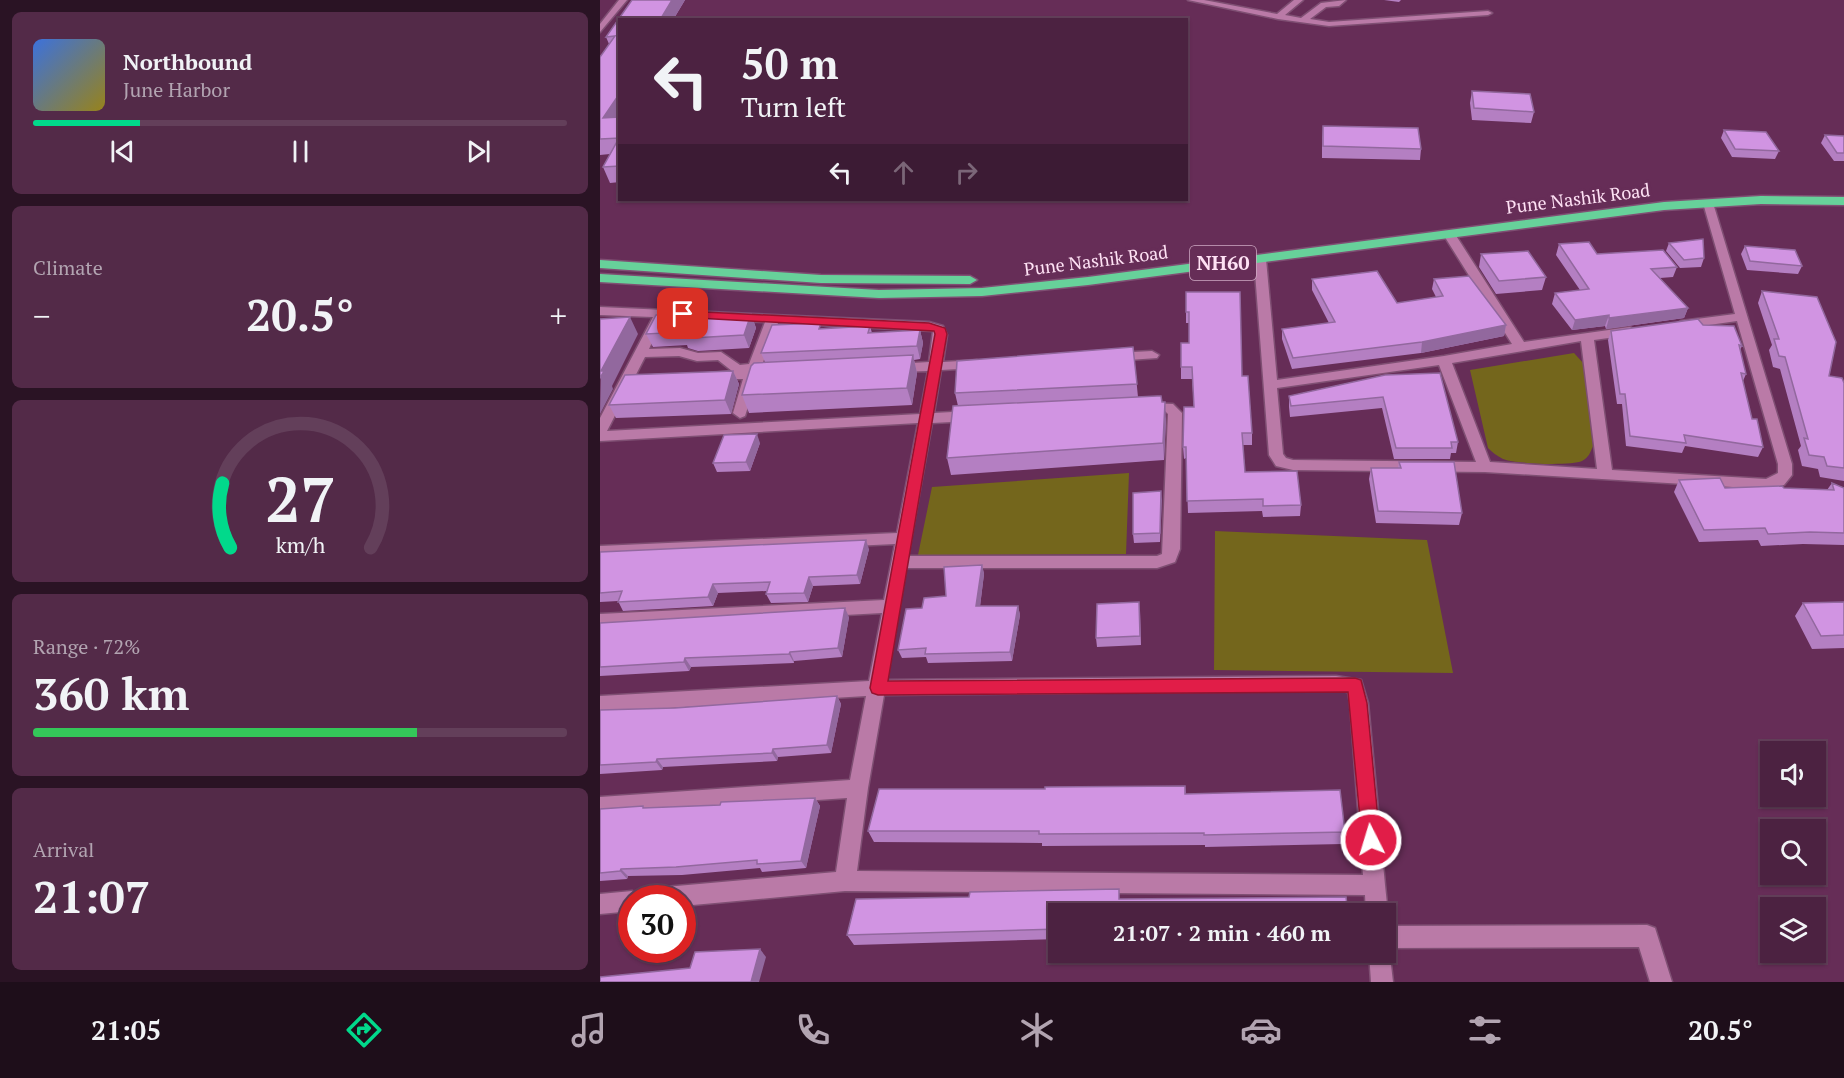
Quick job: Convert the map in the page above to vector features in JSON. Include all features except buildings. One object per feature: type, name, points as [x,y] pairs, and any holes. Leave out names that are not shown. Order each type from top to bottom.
[{"type":"highway","name":"Pune Nashik Road","points":[[600,264],[878,281],[1013,278],[1676,195],[1744,191],[1844,191]]},
{"type":"highway","name":"Pune Nashik Road","points":[[600,278],[811,292],[943,294],[1044,286],[1615,212],[1708,203],[1844,201]]},
{"type":"street","points":[[600,30],[623,0]]},
{"type":"street","points":[[1197,0],[1303,21],[1343,24],[1488,13]]},
{"type":"street","points":[[1243,10],[1256,0]]},
{"type":"street","points":[[1278,16],[1299,0]]},
{"type":"street","points":[[1303,21],[1324,5],[1336,4],[1342,0]]},
{"type":"street","points":[[1260,259],[1276,455],[1281,462],[1293,465],[1485,467],[1766,484],[1779,482],[1785,475],[1785,464],[1708,203]]},
{"type":"street","points":[[1449,234],[1520,346]]},
{"type":"street","points":[[600,310],[939,328],[941,334],[858,788],[845,881]]},
{"type":"street","points":[[600,431],[661,313]]},
{"type":"street","points":[[1670,326],[1741,317]]},
{"type":"street","points":[[740,413],[752,372],[773,318]]},
{"type":"street","points":[[1269,385],[1646,329]]},
{"type":"street","points":[[1587,336],[1605,473]]},
{"type":"street","points":[[640,353],[680,352],[684,355],[698,357],[721,356],[737,369],[785,374]]},
{"type":"street","points":[[1106,357],[1152,355]]},
{"type":"street","points":[[1444,360],[1485,467]]},
{"type":"street","points":[[878,369],[992,363]]},
{"type":"street","points":[[708,377],[752,372]]},
{"type":"street","points":[[901,562],[1157,562],[1169,558],[1172,549],[1175,413],[1168,407],[1134,408]]},
{"type":"street","points":[[600,436],[983,416]]},
{"type":"street","points":[[600,552],[905,538]]},
{"type":"street","points":[[600,621],[892,606]]},
{"type":"street","points":[[600,704],[878,688],[1355,685],[1359,703],[1376,903]]},
{"type":"street","points":[[600,806],[858,788]]},
{"type":"street","points":[[696,894],[845,881],[1375,885]]},
{"type":"street","points":[[600,904],[618,902]]},
{"type":"street","points":[[1396,937],[1647,936],[1661,982]]},
{"type":"street","points":[[1381,963],[1382,982]]},
{"type":"shaded area","points":[[1574,353],[1584,364],[1593,446],[1588,456],[1576,463],[1543,464],[1509,461],[1488,448],[1470,370]]},
{"type":"shaded area","points":[[1129,473],[1126,554],[918,555],[932,487]]},
{"type":"shaded area","points":[[1215,531],[1427,540],[1453,673],[1214,670]]},
{"type":"route","points":[[683,314],[939,328],[941,334],[878,688],[1336,683],[1355,685],[1359,703],[1371,840]]}]
